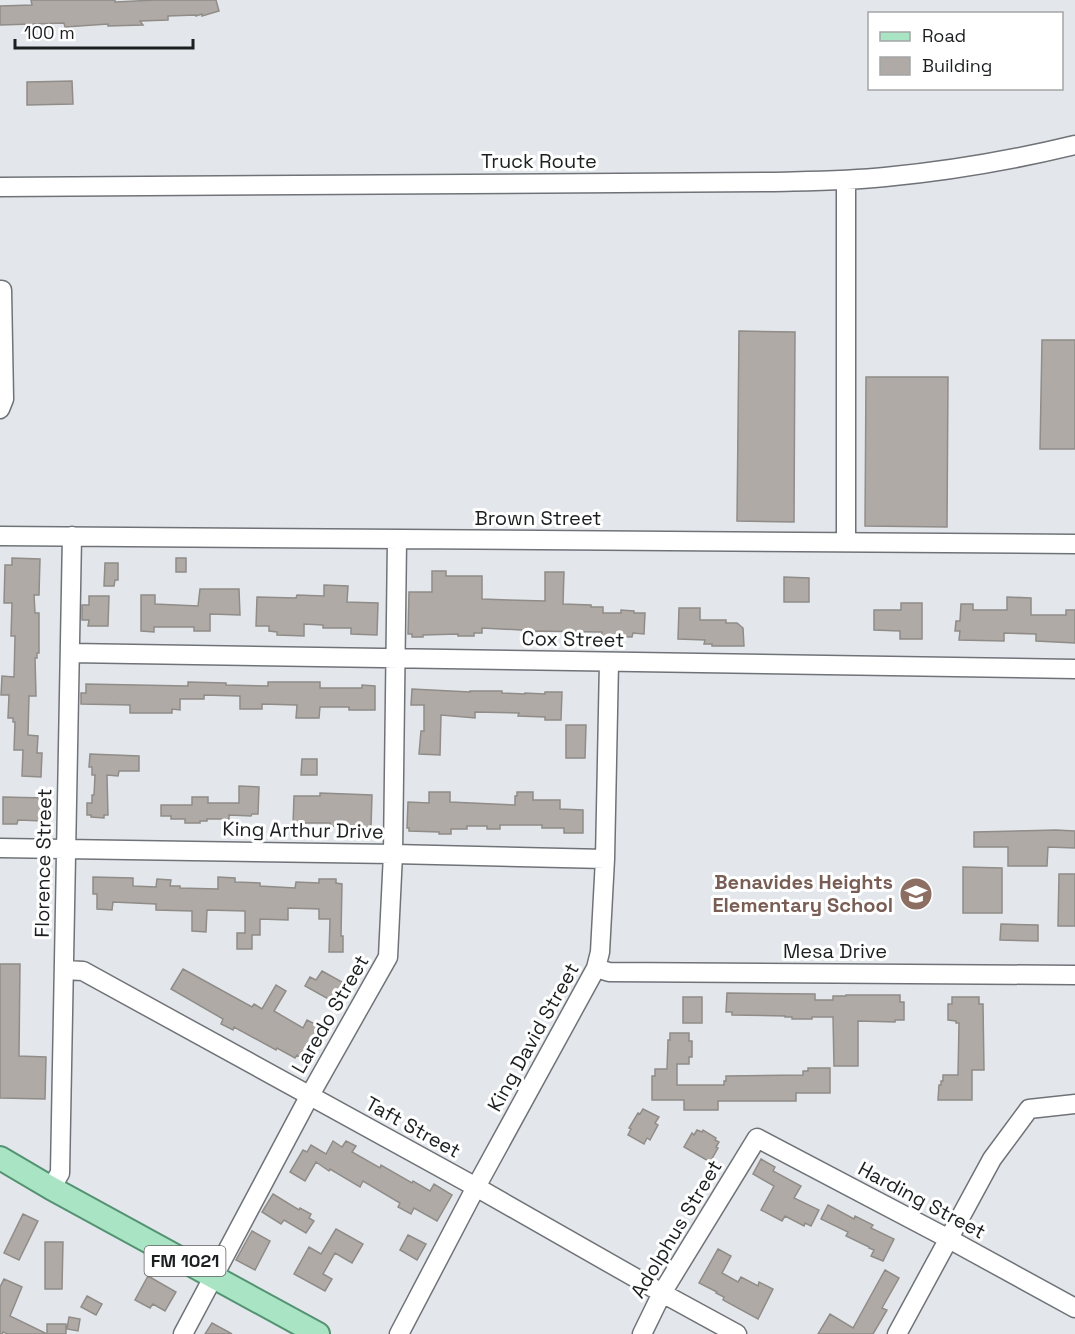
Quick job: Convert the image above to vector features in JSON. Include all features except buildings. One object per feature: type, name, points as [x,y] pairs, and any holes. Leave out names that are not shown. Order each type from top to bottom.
[{"type":"main road","name":"FM 1021","points":[[0,1158],[318,1334]]},
{"type":"street","name":"Truck Route","points":[[0,187],[846,180],[938,170],[1029,156],[1075,145]]},
{"type":"street","points":[[846,180],[846,542]]},
{"type":"street","points":[[0,290],[2,290],[4,399],[0,409]]},
{"type":"street","name":"Brown Street","points":[[0,536],[1075,544]]},
{"type":"street","name":"Florence Street","points":[[51,1188],[60,1173],[72,536]]},
{"type":"street","name":"Laredo Street","points":[[183,1334],[310,1095],[388,957],[393,854],[397,540]]},
{"type":"street","name":"Cox Street","points":[[70,653],[1075,669]]},
{"type":"street","name":"King David Street","points":[[399,1334],[476,1187],[596,968],[600,952],[605,859],[609,662]]},
{"type":"street","name":"King Arthur Drive","points":[[0,848],[605,859]]},
{"type":"street","name":"Mesa Drive","points":[[596,968],[609,972],[1075,975]]},
{"type":"street","name":"Taft Street","points":[[64,970],[83,972],[310,1095],[737,1334]]},
{"type":"street","points":[[897,1334],[992,1159],[1029,1109],[1075,1104]]},
{"type":"street","name":"Harding Street","points":[[751,1148],[757,1138],[1075,1308]]},
{"type":"street","name":"Adolphus Street","points":[[642,1334],[662,1293],[751,1148]]},
{"type":"place","name":"Benavides Heights Elementary School","points":[[916,894]]}]
